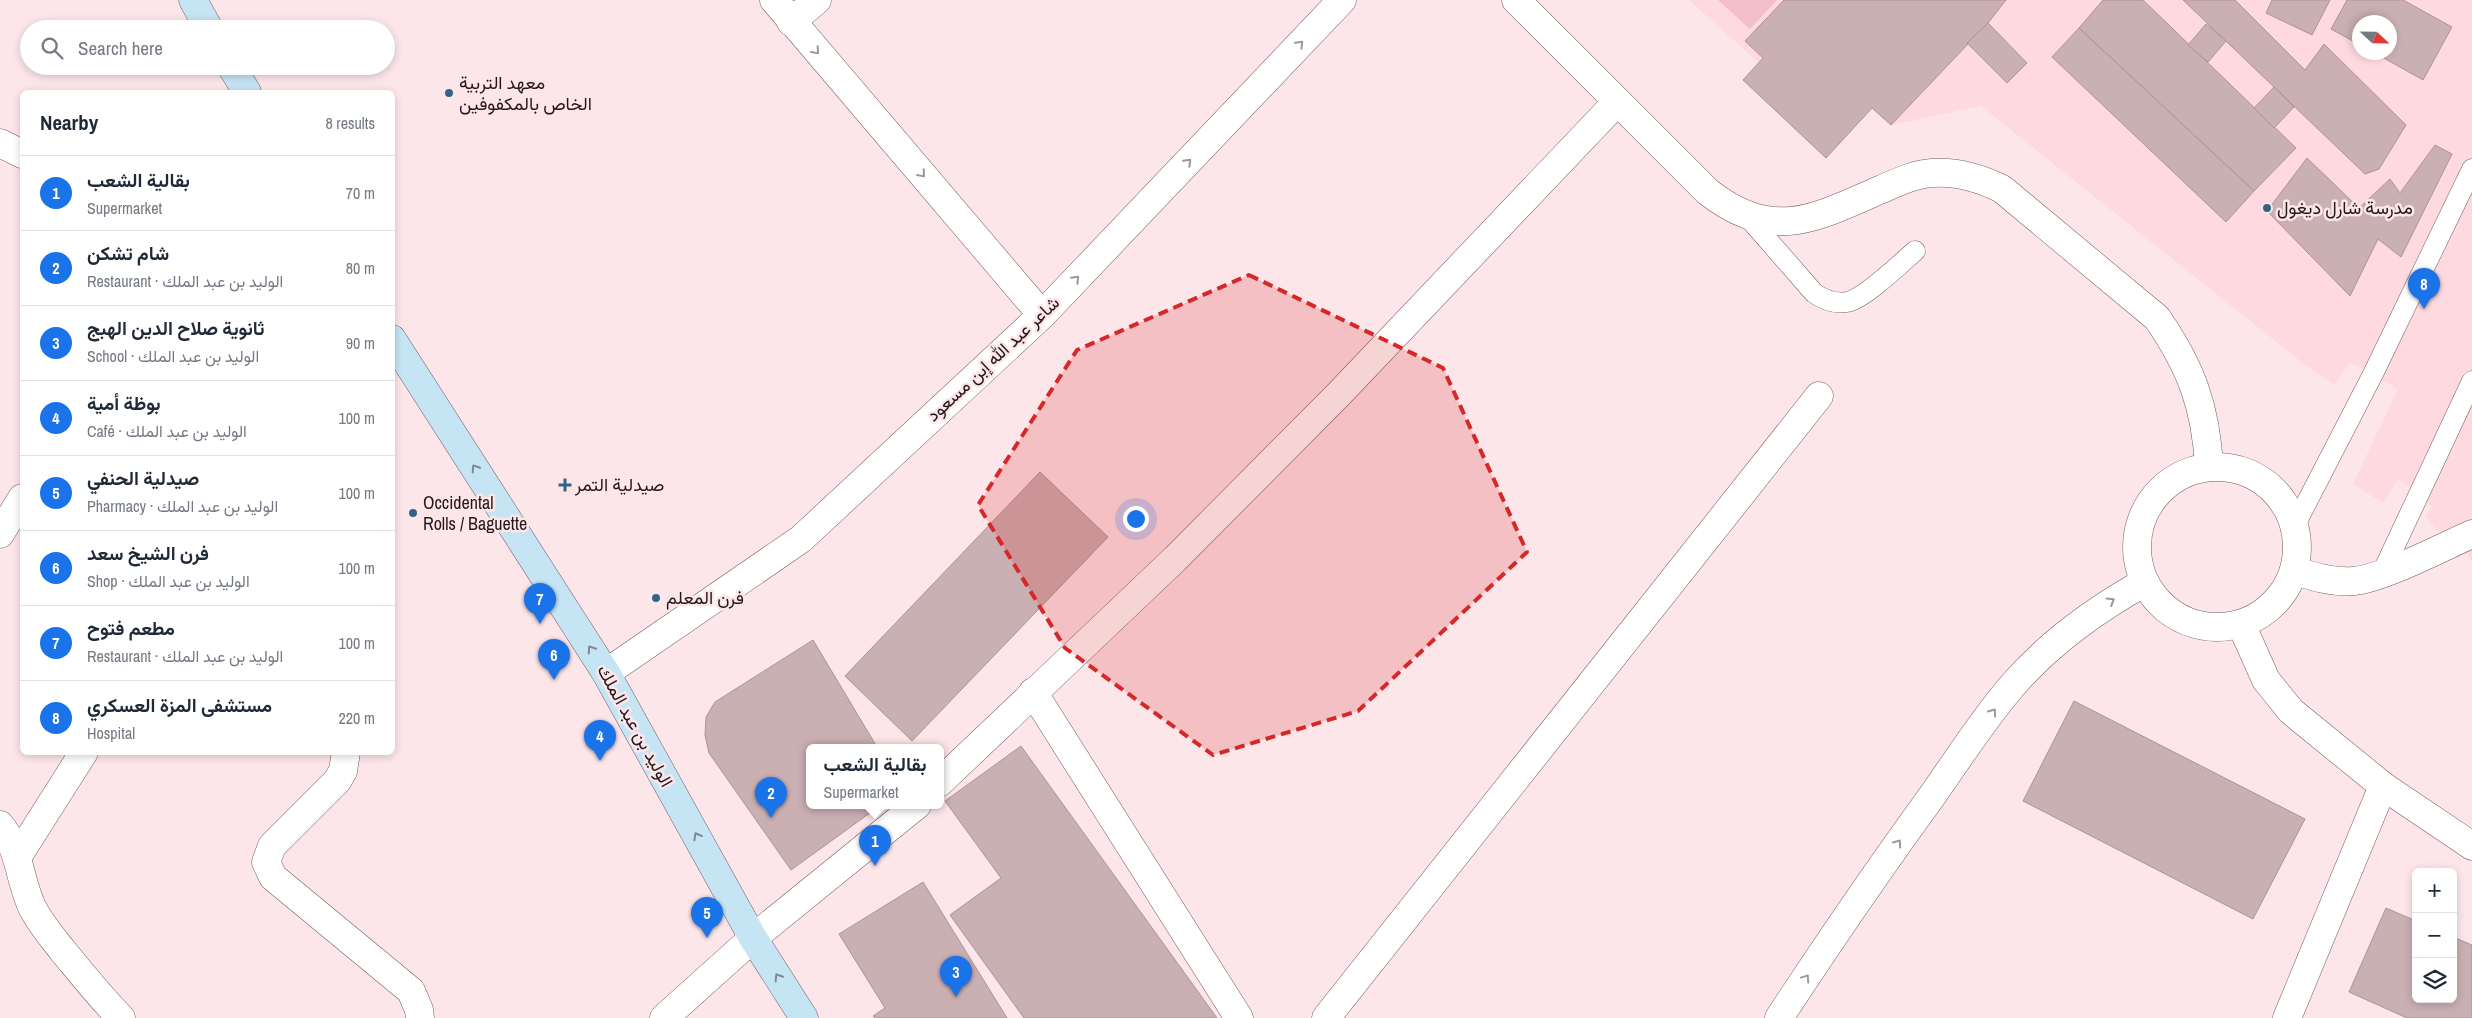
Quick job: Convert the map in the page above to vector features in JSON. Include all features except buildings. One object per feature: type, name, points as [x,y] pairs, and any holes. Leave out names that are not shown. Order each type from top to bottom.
[{"type":"main road","points":[[192,0],[204,20]]},
{"type":"main road","points":[[237,75],[246,90]]},
{"type":"main road","name":"الوليد بن عبد الملك","points":[[395,344],[606,673],[753,938],[804,1018]]},
{"type":"street","points":[[774,0],[1042,315]]},
{"type":"street","points":[[791,22],[817,0]]},
{"type":"street","name":"شاعر عبد الله إبن مسعود","points":[[606,673],[801,539],[1042,315],[1342,0]]},
{"type":"street","points":[[1516,0],[1708,192],[1726,206],[1747,216],[1769,221],[1791,222],[1814,218],[1907,178],[1931,173],[1956,173],[2002,189],[2157,318],[2175,344],[2190,372],[2201,403],[2207,435],[2209,467]]},
{"type":"street","points":[[944,778],[1175,559],[1331,402],[1617,102]]},
{"type":"street","points":[[0,143],[20,153]]},
{"type":"street","points":[[1326,1018],[1819,396]]},
{"type":"street","points":[[2209,467],[2232,467],[2253,474],[2272,487],[2286,504],[2295,525],[2298,548],[2294,570],[2282,593],[2264,612],[2241,624],[2215,627],[2194,624],[2173,614],[2157,600],[2145,582],[2138,556],[2139,531],[2148,507],[2164,487],[2184,473],[2209,467]]},
{"type":"street","points":[[0,534],[20,501]]},
{"type":"street","points":[[2294,570],[2314,577],[2335,581],[2356,581],[2382,573],[2472,534]]},
{"type":"street","points":[[1779,1018],[1893,850],[2011,687],[2041,656],[2073,628],[2108,602],[2145,582]]},
{"type":"street","points":[[2241,624],[2266,680],[2291,711],[2383,786],[2472,846]]},
{"type":"street","points":[[1033,692],[1240,1018]]},
{"type":"street","points":[[18,856],[82,755]]},
{"type":"street","points":[[346,755],[343,771],[338,781],[272,846],[266,862],[273,877],[411,991],[419,1010],[420,1018]]},
{"type":"street","points":[[2287,1018],[2383,786]]},
{"type":"street","points":[[664,1018],[753,938],[912,809]]},
{"type":"street","points":[[0,825],[9,836],[18,856],[26,891],[42,924],[98,995],[121,1018]]},
{"type":"lane","points":[[2295,525],[2373,374],[2472,169]]},
{"type":"lane","points":[[1747,216],[1814,293],[1824,300],[1835,302],[1858,299],[1915,251]]},
{"type":"lane","points":[[2382,573],[2472,381]]},
{"type":"highlighted area","points":[[1249,275],[1443,368],[1527,552],[1358,711],[1213,755],[1065,648],[978,505],[1077,350]]},
{"type":"shaded area","name":"مدرسة شارل ديغول","points":[[1689,0],[2472,0],[2472,563],[2454,525],[2441,533],[2425,517],[2432,507],[2419,493],[2398,479],[2383,503],[2353,484],[2398,389],[2350,362],[2334,385],[2304,364],[1981,106],[1891,125],[1872,108],[1826,158],[1743,80],[1759,63]]},
{"type":"shaded area","points":[[1718,0],[1777,0],[1750,29]]},
{"type":"place","name":"معهد التربية الخاص بالمكفوفين","points":[[449,93]]},
{"type":"place","name":"مدرسة شارل ديغول","points":[[2267,208]]},
{"type":"place","name":"مستشفى المزة العسكري","points":[[2424,309]]},
{"type":"place","name":"صيدلية التمر","points":[[565,485]]},
{"type":"place","name":"Occidental Rolls / Baguette","points":[[413,513]]},
{"type":"place","name":"فرن المعلم","points":[[656,598]]},
{"type":"place","name":"مطعم فتوح","points":[[540,624]]},
{"type":"place","name":"فرن الشيخ سعد","points":[[554,680]]},
{"type":"place","name":"بوظة أمية","points":[[600,761]]},
{"type":"place","name":"شام تشكن","points":[[771,818]]},
{"type":"place","name":"بقالية الشعب","points":[[875,866]]},
{"type":"place","name":"صيدلية الحنفي","points":[[707,938]]},
{"type":"place","name":"ثانوية صلاح الدين الهبج","points":[[956,997]]}]
